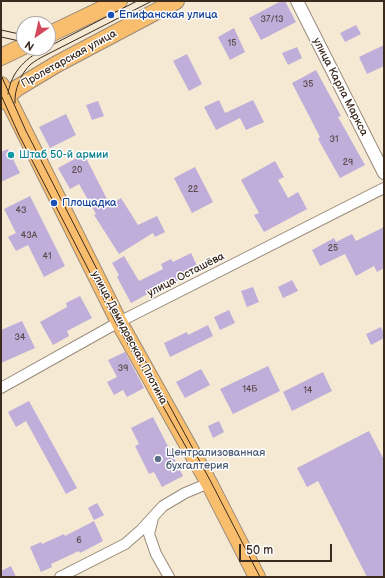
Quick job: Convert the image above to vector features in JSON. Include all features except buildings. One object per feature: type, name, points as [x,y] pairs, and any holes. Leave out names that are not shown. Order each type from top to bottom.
[{"type":"main road","points":[[56,31],[119,1]]},
{"type":"main road","name":"Пролетарская улица","points":[[3,94],[176,1]]},
{"type":"main road","points":[[1,57],[16,50]]},
{"type":"main road","name":"улица Демидовская Плотина","points":[[3,94],[119,322],[209,483],[257,577]]},
{"type":"street","name":"улица Карла Маркса","points":[[297,1],[384,173]]},
{"type":"street","name":"улица Осташёва","points":[[1,388],[119,322],[384,188]]},
{"type":"street","points":[[60,577],[125,544],[142,530],[163,506],[185,493],[209,483]]},
{"type":"street","points":[[152,518],[149,534],[156,554],[169,577]]},
{"type":"tram line","points":[[56,43],[137,1]]},
{"type":"tram line","points":[[15,103],[19,82],[24,72],[31,64],[152,1]]},
{"type":"tram line","points":[[1,30],[16,33]]},
{"type":"tram line","points":[[1,37],[16,40]]},
{"type":"tram line","points":[[8,94],[16,72],[26,60],[32,56]]},
{"type":"tram line","points":[[1,75],[26,131],[123,320],[211,482],[260,577]]},
{"type":"tram line","points":[[1,95],[19,135],[116,323],[190,454]]},
{"type":"place","name":"Епифанская улица","points":[[111,15]]},
{"type":"place","name":"Штаб 50-й армии","points":[[11,155]]},
{"type":"place","name":"Площадка","points":[[54,203]]},
{"type":"place","name":"Централизованная бухгалтерия","points":[[158,459]]}]
